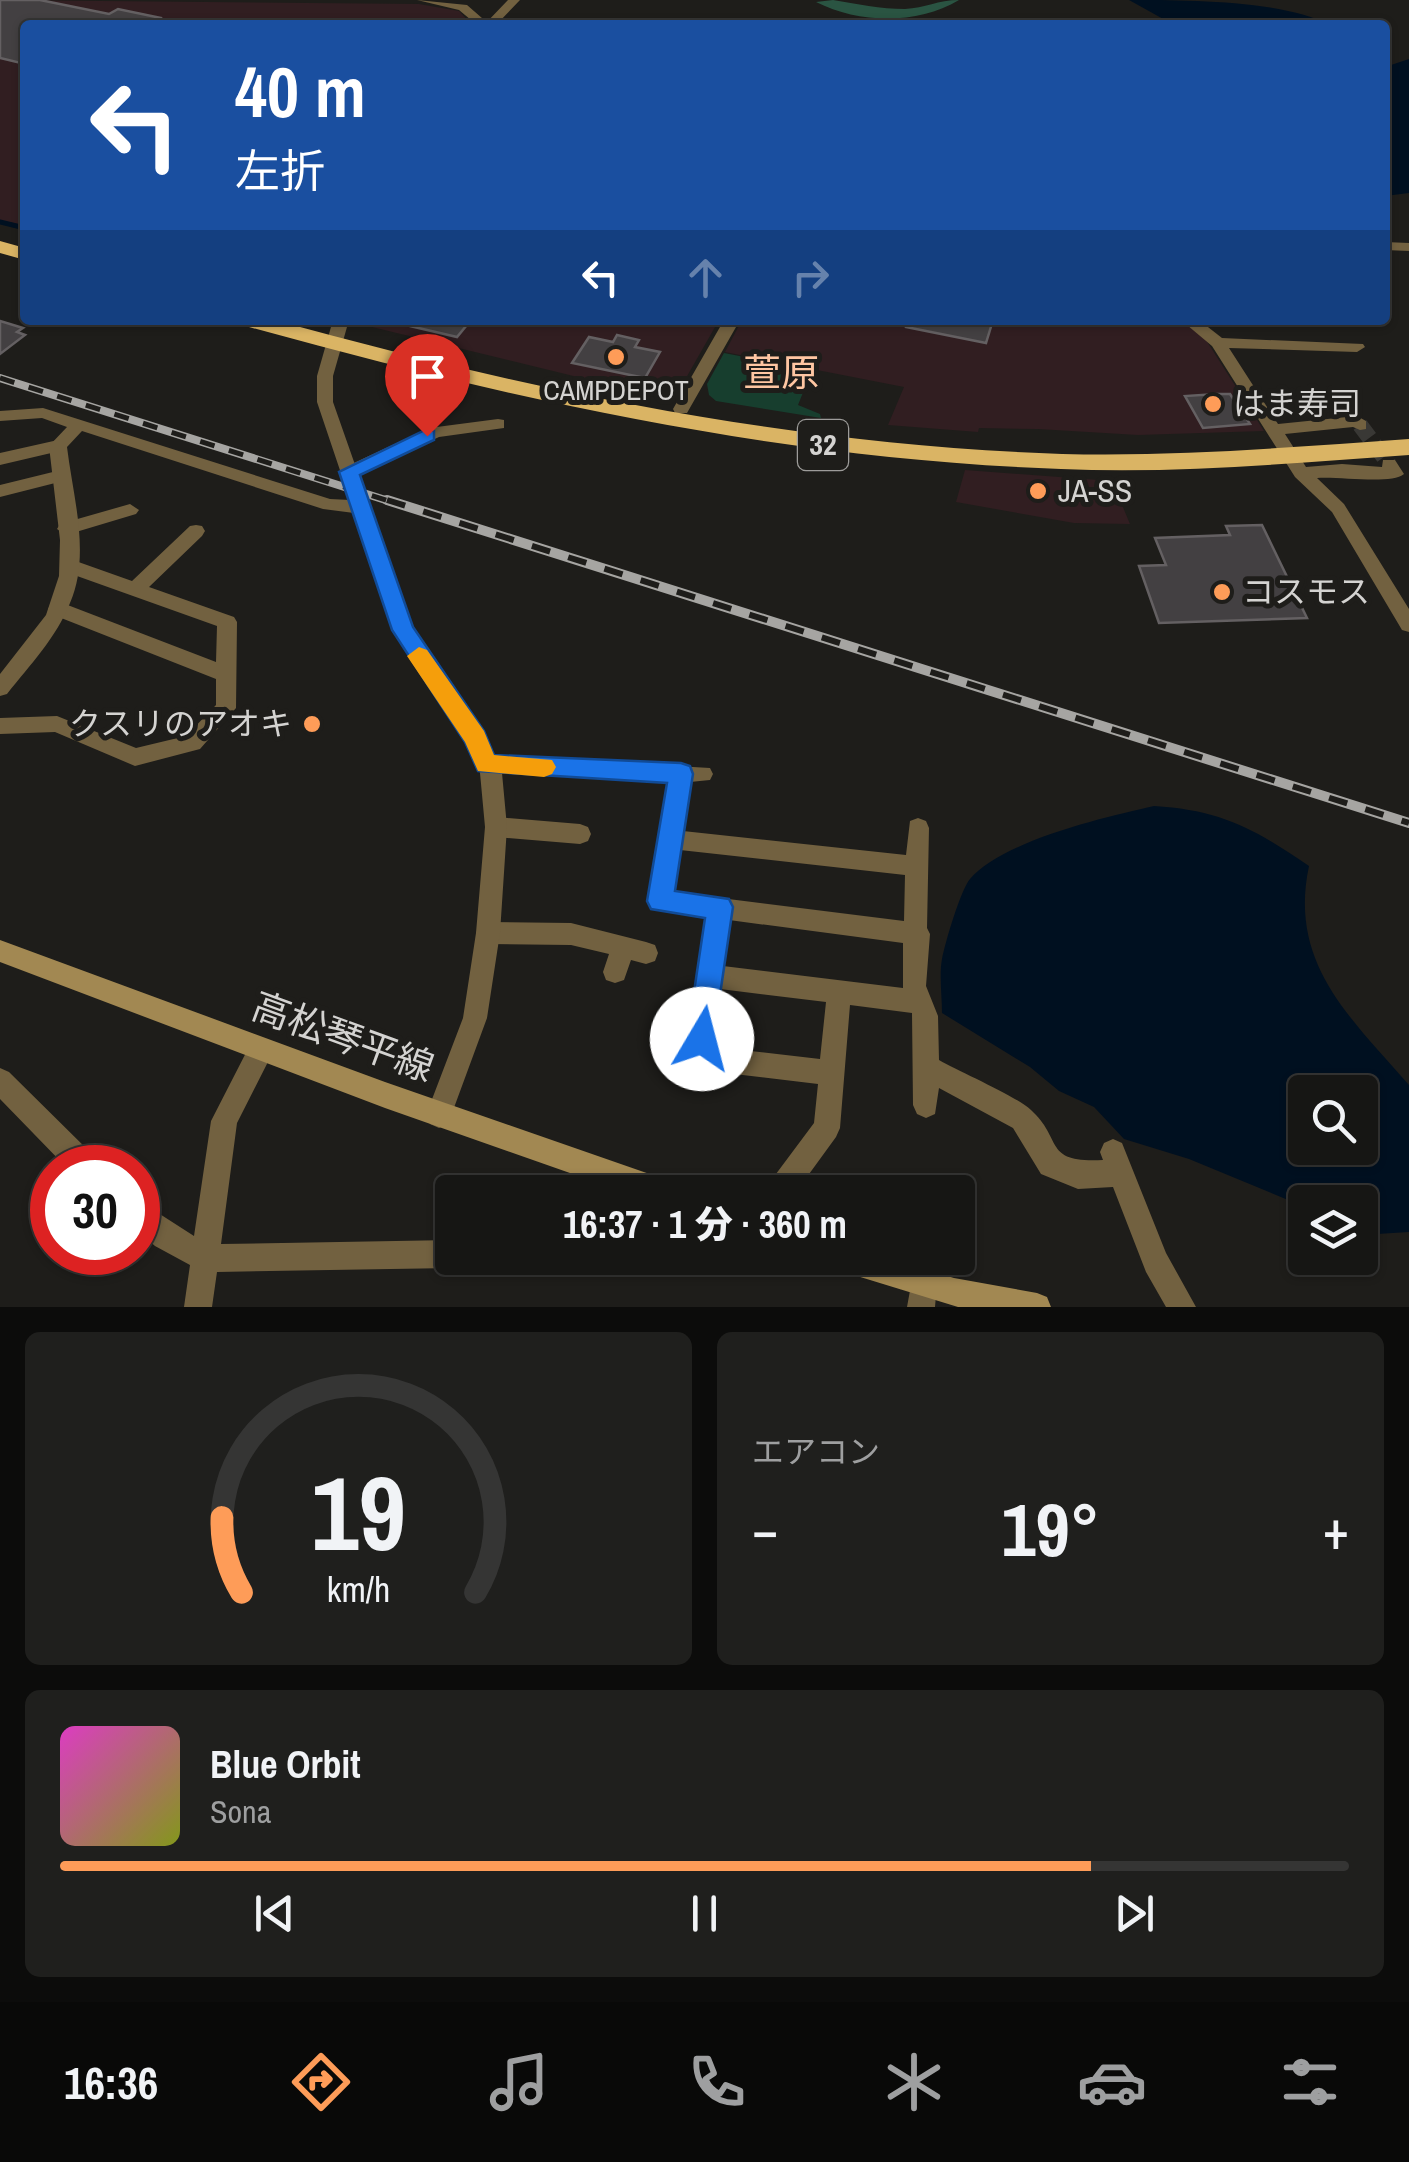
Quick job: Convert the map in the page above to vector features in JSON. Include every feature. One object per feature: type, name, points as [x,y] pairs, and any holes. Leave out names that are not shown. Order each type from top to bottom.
[{"type":"highway","name":"32","points":[[290,325],[339,331],[565,387],[682,410],[845,433],[1008,445],[1286,450],[1409,446]]},
{"type":"highway","name":"32","points":[[339,331],[629,416],[787,441],[910,454],[1076,462],[1184,462],[1409,432]]},
{"type":"main road","name":"高松琴平線","points":[[0,951],[261,1050],[612,1175]]},
{"type":"main road","points":[[880,1275],[922,1295],[1037,1307]]},
{"type":"street","points":[[422,0],[463,7],[480,20]]},
{"type":"street","points":[[492,20],[514,0]]},
{"type":"street","points":[[682,410],[729,325]]},
{"type":"street","points":[[1195,325],[1218,343],[1286,450],[1362,540],[1407,620]]},
{"type":"street","points":[[339,331],[325,376],[325,402],[403,630],[475,738],[491,772],[496,827],[488,933],[475,1018],[439,1114]]},
{"type":"street","points":[[1218,343],[1356,347]]},
{"type":"street","points":[[0,416],[42,413],[330,505],[361,507]]},
{"type":"street","points":[[1286,450],[1357,421],[1360,424]]},
{"type":"street","points":[[0,459],[58,446],[79,424]]},
{"type":"street","points":[[349,472],[424,428],[498,424]]},
{"type":"street","points":[[0,688],[58,609],[70,566],[58,446]]},
{"type":"street","points":[[1286,450],[1342,470],[1398,472]]},
{"type":"street","points":[[0,491],[61,476]]},
{"type":"street","points":[[66,529],[130,510]]},
{"type":"street","points":[[135,589],[196,530]]},
{"type":"street","points":[[0,726],[57,724],[135,757],[192,743],[226,708],[227,622],[70,566]]},
{"type":"street","points":[[58,609],[226,674]]},
{"type":"street","points":[[486,764],[691,774],[670,839],[660,901],[918,934]]},
{"type":"street","points":[[496,827],[580,834]]},
{"type":"street","points":[[918,828],[914,986],[926,1016],[926,1105]]},
{"type":"street","points":[[670,839],[918,866]]},
{"type":"street","points":[[720,907],[702,1039],[717,1060],[832,1072]]},
{"type":"street","points":[[488,933],[571,934],[635,950],[615,972]]},
{"type":"street","points":[[710,976],[919,1002]]},
{"type":"street","points":[[793,1175],[828,1128],[839,992]]},
{"type":"street","points":[[198,1307],[224,1121],[261,1050]]},
{"type":"street","points":[[926,1068],[1022,1120],[1052,1164],[1078,1175],[1116,1163],[1156,1262],[1182,1307]]},
{"type":"street","points":[[0,1081],[63,1145]]},
{"type":"street","points":[[160,1232],[206,1258],[435,1254]]},
{"type":"shaded area","points":[[0,0],[419,4],[459,11],[467,20],[20,20],[20,228],[0,222]]},
{"type":"shaded area","points":[[716,325],[686,378],[639,392],[368,326]]},
{"type":"shaded area","points":[[739,325],[1187,325],[1206,340],[1264,431],[1138,435],[1038,429],[979,428],[978,432],[888,425],[904,387],[725,352]]},
{"type":"shaded area","name":"JA-SS","points":[[965,470],[1112,481],[1130,524],[1074,523],[956,502]]},
{"type":"green space","points":[[833,0],[905,9],[959,0],[925,14],[888,19],[851,14],[816,2]]},
{"type":"green space","points":[[724,353],[812,370],[798,405],[821,418],[716,401],[709,395],[707,384]]},
{"type":"water","points":[[1129,0],[1261,6],[1317,20],[1165,20]]},
{"type":"water","points":[[1409,59],[1409,193],[1390,195],[1390,65]]},
{"type":"water","points":[[1154,806],[1178,808],[1236,824],[1309,866],[1305,901],[1316,961],[1346,1012],[1409,1085],[1409,1232],[1378,1234],[1378,1185],[1288,1185],[1288,1200],[1189,1159],[1124,1139],[1094,1107],[1059,1091],[1030,1067],[942,1013],[942,959],[958,904],[970,879],[1005,853],[1083,824]]},
{"type":"building","points":[[0,0],[40,0],[109,14],[118,9],[161,18],[20,20],[20,63],[0,58]]},
{"type":"building","points":[[0,321],[23,328],[17,332],[25,335],[0,354]]},
{"type":"building","points":[[410,325],[467,325],[457,337]]},
{"type":"building","points":[[906,325],[991,325],[986,343]]},
{"type":"building","name":"CAMPDEPOT","points":[[617,335],[639,340],[635,347],[660,352],[645,378],[572,363],[589,337],[613,342]]},
{"type":"building","name":"はま寿司","points":[[1230,394],[1250,424],[1203,428],[1185,396]]},
{"type":"building","name":"コスモス","points":[[1262,525],[1307,618],[1159,623],[1139,566],[1166,565],[1155,538],[1230,535],[1226,526]]},
{"type":"waterway","points":[[0,222],[20,227]]},
{"type":"tunnel","points":[[1360,425],[1389,464]]},
{"type":"railway","points":[[0,378],[395,503]]},
{"type":"railway","points":[[387,500],[1409,823]]},
{"type":"slow traffic","points":[[419,656],[475,738],[486,764],[544,767]]},
{"type":"place","name":"CAMPDEPOT","points":[[616,357]]},
{"type":"place","name":"はま寿司","points":[[1213,404]]},
{"type":"place","name":"JA-SS","points":[[1038,491]]},
{"type":"place","name":"コスモス","points":[[1222,592]]},
{"type":"place","name":"クスリのアオキ","points":[[312,724]]},
{"type":"district","name":"萱原","points":[[781,373]]},
{"type":"route","points":[[427,436],[349,472],[403,630],[475,738],[486,764],[681,774],[660,901],[720,907],[702,1039]]}]
